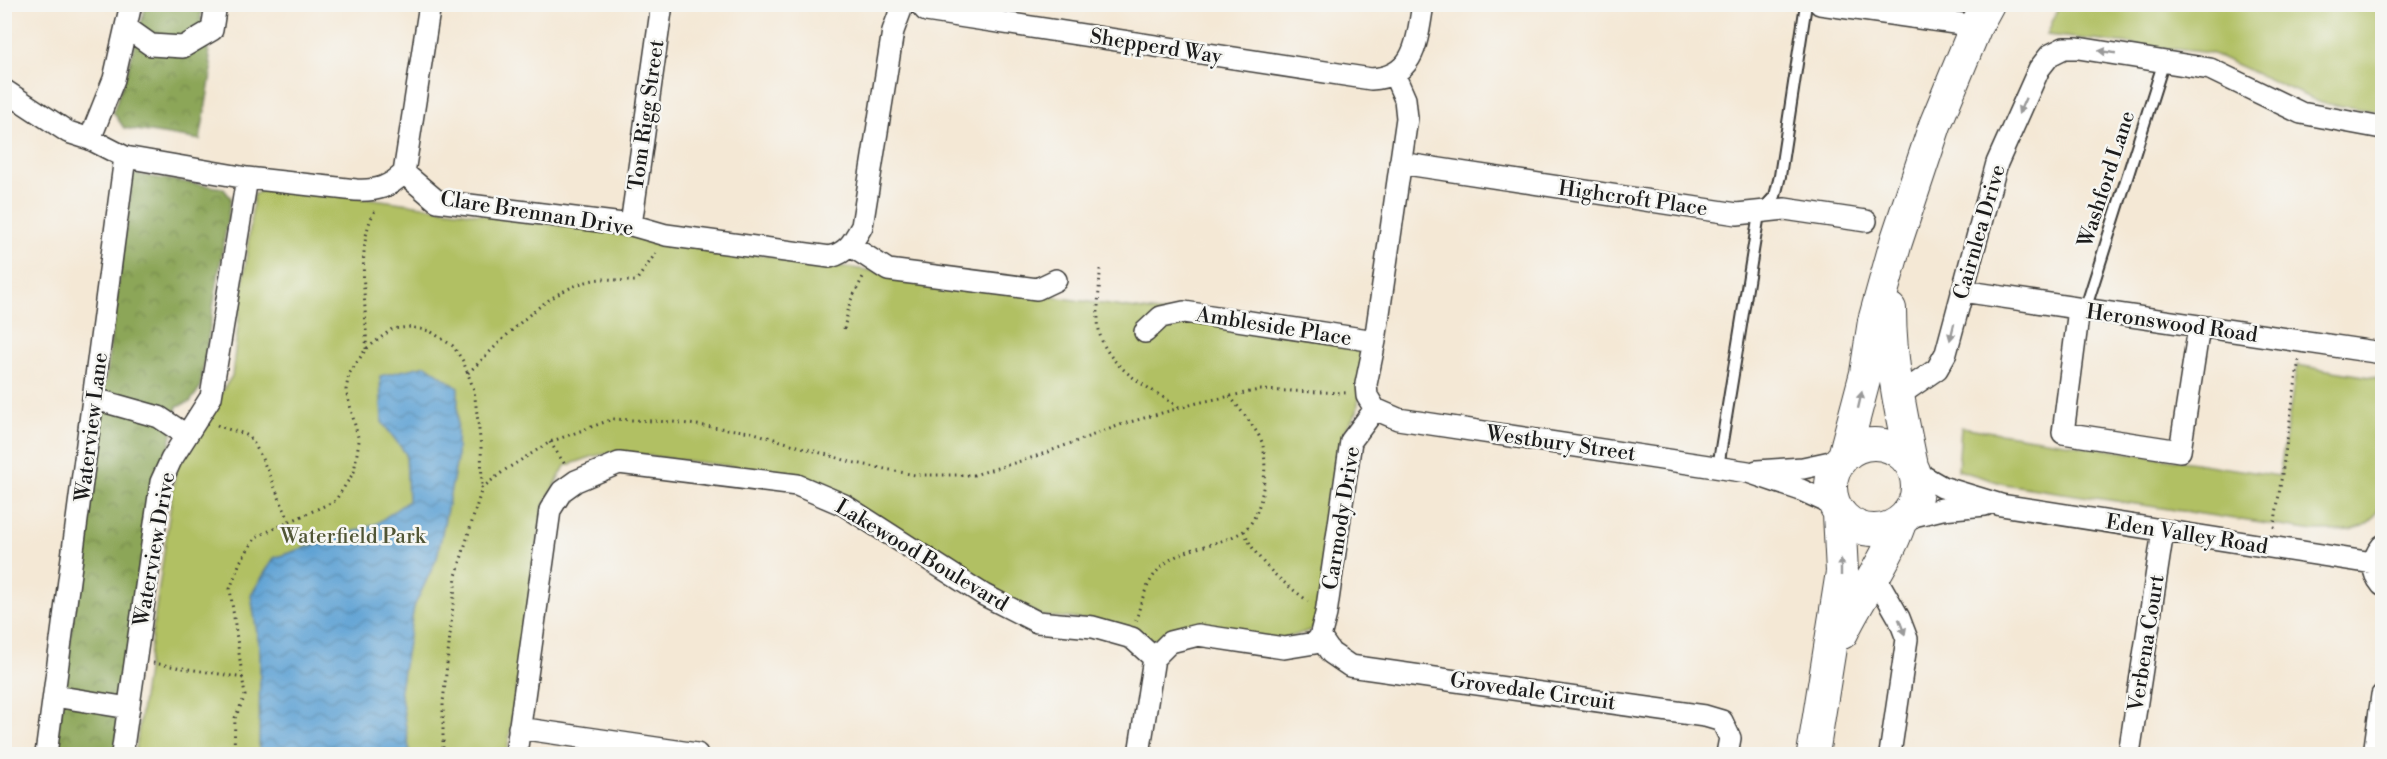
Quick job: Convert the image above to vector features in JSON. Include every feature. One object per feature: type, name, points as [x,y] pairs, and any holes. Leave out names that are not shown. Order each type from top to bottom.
[{"type":"street","points":[[90,138],[114,79],[131,4]]},
{"type":"street","points":[[127,28],[151,45],[183,48],[212,30],[216,4]]},
{"type":"street","points":[[4,90],[68,132],[90,138],[124,157],[247,178],[373,191],[397,180],[430,4]]},
{"type":"street","name":"Tom Rigg Street","points":[[631,225],[662,4]]},
{"type":"street","points":[[903,4],[893,31],[862,226],[851,246],[888,270],[1037,289],[1056,280]]},
{"type":"street","name":"Shepperd Way","points":[[920,4],[926,11],[1359,77],[1383,78],[1394,74]]},
{"type":"street","points":[[1376,409],[1367,396],[1366,384],[1375,341],[1407,118],[1405,99],[1394,74],[1403,68],[1416,44],[1422,4]]},
{"type":"street","points":[[1813,754],[1825,666],[1838,609],[1842,572],[1837,510],[1831,482],[1842,458],[1866,373],[1874,321],[1896,242],[1935,125],[1982,15],[1820,4]]},
{"type":"street","name":"Cairnlea Drive","points":[[1898,396],[1937,369],[1946,353],[1997,163],[2039,69],[2050,55],[2064,48],[2078,48],[2164,61]]},
{"type":"street","points":[[2164,61],[2210,69],[2301,113],[2382,128]]},
{"type":"street","name":"Waterview Lane","points":[[46,754],[124,157]]},
{"type":"street","name":"Highcroft Place","points":[[1400,164],[1737,214],[1759,214],[1785,209],[1866,221]]},
{"type":"street","name":"Waterview Drive","points":[[122,754],[161,482],[171,460],[211,397],[216,378],[247,178]]},
{"type":"street","name":"Clare Brennan Drive","points":[[397,180],[436,201],[631,225],[666,236],[830,257],[843,254],[851,246]]},
{"type":"street","points":[[1825,666],[1858,600],[1889,552],[1902,520],[1917,496],[1898,396],[1890,328],[1896,242]]},
{"type":"street","name":"Heronswood Road","points":[[1962,291],[2382,353]]},
{"type":"street","points":[[2082,310],[2063,433],[2180,451],[2199,327]]},
{"type":"street","name":"Ambleside Place","points":[[1145,332],[1161,317],[1184,312],[1375,341]]},
{"type":"street","points":[[94,399],[159,417],[186,435]]},
{"type":"street","name":"Westbury Street","points":[[1376,409],[1398,419],[1748,472],[1801,490],[1837,510]]},
{"type":"street","name":"Carmody Drive","points":[[1320,637],[1326,614],[1352,441],[1376,409]]},
{"type":"street","points":[[1842,458],[1855,448],[1881,445],[1893,448],[1913,469]]},
{"type":"street","name":"Westbury Street","points":[[1748,472],[1803,468],[1842,458]]},
{"type":"street","name":"Lakewood Boulevard","points":[[516,754],[550,510],[562,491],[576,481],[619,463],[797,485],[844,505],[984,596],[1037,622],[1093,627],[1132,638],[1154,657]]},
{"type":"street","name":"Eden Valley Road","points":[[1913,469],[1942,487],[2001,505],[2271,547],[2378,555]]},
{"type":"street","name":"Eden Valley Road","points":[[1902,520],[1970,506],[2001,505]]},
{"type":"street","points":[[1837,510],[1861,529],[1874,531],[1902,520]]},
{"type":"street","name":"Verbena Court","points":[[2129,754],[2163,531]]},
{"type":"street","points":[[2378,555],[2377,579],[2382,585]]},
{"type":"street","points":[[1875,576],[1899,618],[1906,639],[1890,754]]},
{"type":"street","points":[[1140,754],[1154,657],[1170,642],[1198,635],[1284,648],[1315,643],[1320,637]]},
{"type":"street","name":"Grovedale Circuit","points":[[1320,637],[1331,653],[1350,666],[1705,716],[1722,721],[1730,738],[1727,754]]},
{"type":"street","points":[[2374,754],[2382,695]]},
{"type":"street","points":[[54,696],[129,708]]},
{"type":"street","points":[[519,728],[697,754]]},
{"type":"lane","points":[[1718,467],[1759,214],[1775,196],[1780,176],[1806,4]]},
{"type":"lane","name":"Washford Lane","points":[[2082,310],[2164,61]]},
{"type":"path","points":[[366,349],[368,317],[363,273],[368,222],[397,180]]},
{"type":"path","points":[[468,373],[566,288],[597,279],[636,281],[666,236]]},
{"type":"path","points":[[844,329],[850,302],[873,260]]},
{"type":"path","points":[[1100,269],[1099,332],[1107,350],[1122,368],[1179,407]]},
{"type":"path","points":[[234,754],[235,718],[245,696],[230,589],[240,562],[256,537],[335,501],[354,472],[359,441],[346,390],[350,374],[366,349],[392,329],[410,327],[430,332],[453,346],[468,373],[474,390],[481,446],[482,488]]},
{"type":"path","points":[[2271,547],[2301,342]]},
{"type":"path","points":[[1132,638],[1141,602],[1156,572],[1182,553],[1244,531],[1256,513],[1265,482],[1263,444],[1230,396]]},
{"type":"path","points":[[201,414],[218,425],[248,436],[257,445],[272,485],[289,520]]},
{"type":"path","points":[[550,442],[576,481]]},
{"type":"path","points":[[1244,531],[1252,550],[1268,571],[1326,614]]},
{"type":"path","points":[[135,660],[243,678]]},
{"type":"green space","points":[[146,5],[203,5],[201,17],[212,69],[200,140],[124,128],[113,112]]},
{"type":"green space","points":[[2059,5],[2382,5],[2382,112],[2321,103],[2211,53],[2047,35]]},
{"type":"green space","points":[[133,174],[223,188],[231,198],[200,388],[190,402],[177,406],[114,754],[55,754]]},
{"type":"green space","name":"Waterfield Park","points":[[277,185],[1366,342],[1357,412],[1344,432],[1317,622],[1311,630],[1287,638],[1158,641],[1092,620],[1042,616],[991,590],[798,475],[618,452],[594,456],[565,466],[543,507],[507,754],[135,754],[177,461],[232,376],[254,194]]},
{"type":"green space","points":[[2297,365],[2382,379],[2382,501],[2371,520],[2363,526],[2346,530],[2314,531],[2004,484],[1958,470],[1961,427],[2279,476]]},
{"type":"water","points":[[426,365],[458,388],[457,460],[437,558],[414,607],[400,689],[410,754],[262,754],[259,751],[260,653],[251,595],[274,558],[376,524],[408,501],[406,454],[382,422],[380,376]]}]
